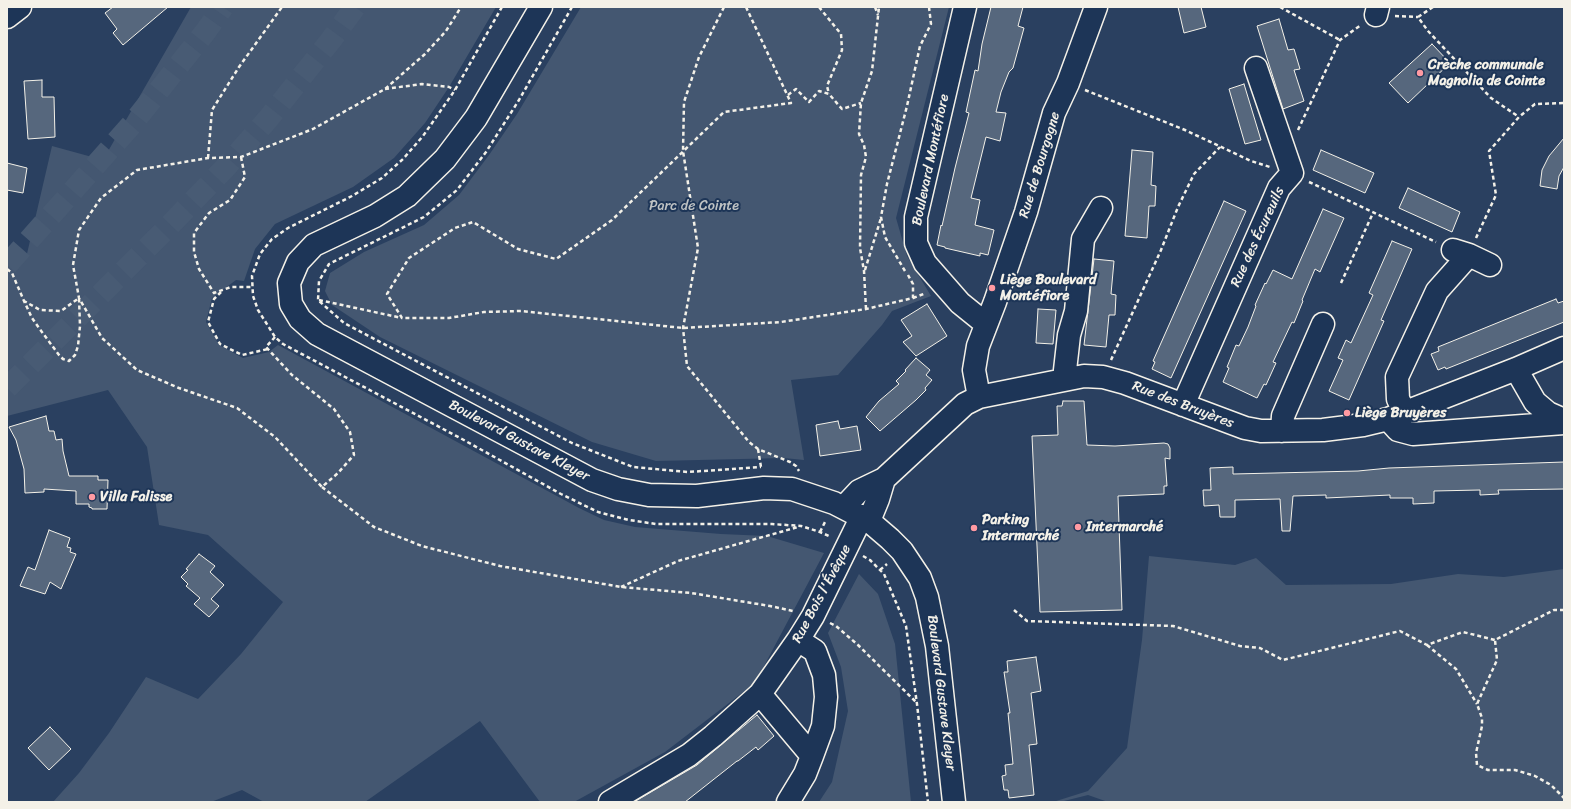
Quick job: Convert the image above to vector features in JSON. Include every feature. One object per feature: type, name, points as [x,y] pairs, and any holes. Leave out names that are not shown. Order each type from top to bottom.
[{"type":"street","points":[[7,17],[20,7]]},
{"type":"street","name":"Boulevard Gustave Kleyer","points":[[541,7],[476,118],[445,159],[407,196],[375,216],[314,245],[298,262],[289,283],[291,304],[300,319],[317,334],[592,480],[618,489],[649,495],[697,496],[764,488],[792,489],[813,495],[858,515],[886,534],[902,551],[920,578],[927,597],[937,646],[954,802]]},
{"type":"street","name":"Boulevard Montéfiore","points":[[965,7],[916,217],[916,243],[925,263],[960,303],[986,324]]},
{"type":"street","name":"Rue de Bourgogne","points":[[986,324],[1026,212],[1054,113],[1068,83],[1096,7]]},
{"type":"street","name":"Rue des Écureuils","points":[[1183,405],[1279,188],[1298,176],[1283,147],[1256,68]]},
{"type":"street","points":[[1064,379],[1069,335],[1076,311],[1083,239],[1101,208]]},
{"type":"street","points":[[1490,265],[1461,253],[1437,291],[1397,377],[1398,400],[1396,416],[1398,430],[1413,434],[1564,423]]},
{"type":"street","points":[[858,515],[859,491],[884,479],[965,404],[980,397],[974,370],[978,346],[986,324]]},
{"type":"street","points":[[1282,431],[1283,416],[1322,324]]},
{"type":"street","name":"Rue des Bruyères","points":[[980,397],[1064,379],[1084,376],[1104,377],[1125,383],[1245,428],[1282,431],[1330,429],[1363,425],[1396,416],[1516,369],[1564,348]]},
{"type":"street","points":[[1516,369],[1535,402],[1548,413],[1564,420]]},
{"type":"street","name":"Rue Bois l'Évêque","points":[[610,802],[689,755],[713,736],[760,694],[813,616],[848,546],[858,515]]},
{"type":"street","points":[[788,802],[805,774],[823,726],[826,697],[824,674],[815,651],[798,640]]},
{"type":"street","points":[[760,694],[812,756]]},
{"type":"path","points":[[208,158],[212,110],[238,67],[282,7]]},
{"type":"path","points":[[7,268],[12,273],[32,318],[54,350],[63,359],[69,360],[75,355],[78,346],[80,326],[79,298],[73,265],[79,230],[101,198],[137,170],[208,158],[241,157],[313,129],[385,89],[425,54],[446,31],[461,7]]},
{"type":"path","points":[[502,7],[455,90],[423,136],[403,159],[382,178],[352,196],[288,228],[272,239],[260,254],[252,276],[253,296],[258,310],[275,337],[284,344],[455,435],[561,494],[598,512],[629,520],[656,524],[772,524],[801,526],[820,532],[848,546],[870,560],[884,574],[906,626],[917,704],[928,802]]},
{"type":"path","points":[[318,300],[319,281],[329,264],[424,217],[457,190],[486,152],[519,100],[572,7]]},
{"type":"path","points":[[724,7],[699,57],[684,102],[683,151],[698,248],[683,328],[686,366],[749,442],[758,449],[790,462],[796,466],[800,472]]},
{"type":"path","points":[[402,318],[387,294],[409,258],[455,228],[474,222],[518,249],[556,259],[612,220],[724,112],[792,103],[746,7]]},
{"type":"path","points":[[819,7],[841,34],[842,50],[827,86],[829,94],[842,109],[861,103]]},
{"type":"path","points":[[875,7],[878,16]]},
{"type":"path","points":[[866,309],[864,271],[860,248],[861,175],[866,157],[864,145],[859,134],[861,103],[872,71],[880,7]]},
{"type":"path","points":[[864,271],[881,217],[887,184],[907,106],[920,46],[931,24],[930,7]]},
{"type":"path","points":[[1280,7],[1340,40]]},
{"type":"path","points":[[1433,7],[1418,17],[1428,31],[1491,98],[1519,116]]},
{"type":"path","points":[[1283,147],[1296,134],[1340,40],[1377,11]]},
{"type":"path","points":[[1068,83],[1185,130],[1251,161],[1298,176],[1372,213],[1461,253]]},
{"type":"path","points":[[385,89],[422,84],[449,87],[455,90]]},
{"type":"path","points":[[788,95],[796,89],[809,102],[819,91],[829,94]]},
{"type":"path","points":[[1480,226],[1496,195],[1489,151],[1519,116],[1535,104],[1564,102]]},
{"type":"path","points":[[1104,377],[1161,250],[1178,207],[1194,174],[1220,147]]},
{"type":"path","points":[[241,157],[245,177],[230,200],[209,213],[194,233],[194,252],[199,269],[214,293],[231,287],[252,287]]},
{"type":"path","points":[[1341,283],[1372,213]]},
{"type":"path","points":[[318,300],[402,318],[449,318],[484,312],[521,311],[683,328],[781,322],[866,309],[913,298],[913,284],[885,238],[881,217]]},
{"type":"path","points":[[225,289],[214,299],[208,322],[220,344],[242,355],[268,349]]},
{"type":"path","points":[[24,301],[40,310],[61,311],[79,298]]},
{"type":"path","points":[[79,298],[102,338],[137,370],[179,388],[237,408],[275,437],[322,487],[374,527],[422,546],[500,566],[621,587],[691,593],[770,606],[813,616],[836,626],[858,645],[917,704]]},
{"type":"path","points":[[318,300],[350,326],[572,443],[633,467],[688,472],[761,467],[758,449]]},
{"type":"path","points":[[275,337],[266,347],[292,375],[334,409],[350,432],[354,455],[338,473],[322,487]]},
{"type":"path","points":[[621,587],[678,561],[801,526]]},
{"type":"path","points":[[1014,610],[1027,621],[1173,626],[1240,646],[1260,648],[1283,660],[1400,631],[1427,645],[1456,669],[1477,704],[1482,718],[1482,726],[1476,753],[1477,765],[1488,770],[1516,770],[1535,776],[1551,785],[1564,798]]},
{"type":"path","points":[[1427,645],[1463,632],[1495,640],[1554,610],[1564,610]]},
{"type":"path","points":[[1477,704],[1497,660],[1495,640]]},
{"type":"green space","points":[[191,7],[496,7],[449,87],[425,123],[394,158],[353,187],[275,224],[255,249],[244,281],[236,280],[212,298],[206,322],[219,345],[243,358],[269,352],[278,345],[579,508],[604,520],[635,527],[767,536],[824,553],[755,683],[665,752],[574,802],[540,802],[480,721],[365,802],[264,802],[242,790],[211,802],[53,802],[79,773],[109,733],[146,677],[198,699],[241,654],[283,602],[208,535],[159,525],[147,447],[108,390],[7,416],[7,256],[26,258],[52,146],[103,160]]},
{"type":"green space","name":"Parc de Cointe","points":[[581,7],[949,7],[896,218],[907,256],[931,296],[892,311],[882,325],[838,375],[791,380],[804,460],[784,458],[656,461],[592,442],[380,337],[332,305],[325,291],[330,273],[364,252],[424,225],[459,195],[517,114]]},
{"type":"green space","points":[[1149,556],[1235,565],[1256,558],[1286,585],[1391,584],[1458,574],[1504,577],[1564,569],[1564,802],[1108,802],[1088,795],[1060,802],[1053,802],[1088,791],[1127,748],[1142,640]]},
{"type":"green space","points":[[859,574],[878,594],[895,644],[911,802],[819,802],[832,782],[848,711],[841,667],[828,633]]},
{"type":"building","points":[[113,7],[168,7],[123,45],[113,33],[117,29],[105,13]]},
{"type":"building","points":[[991,7],[1023,7],[1018,26],[1024,28],[1013,68],[1009,72],[1001,92],[996,112],[1006,113],[1000,141],[986,137],[971,198],[980,200],[975,225],[994,230],[988,255],[980,253],[980,256],[937,245],[969,113],[966,112],[975,70],[978,71],[982,44]]},
{"type":"building","points":[[1178,7],[1201,7],[1206,27],[1184,33]]},
{"type":"building","points":[[1279,19],[1288,50],[1294,49],[1300,69],[1294,70],[1304,101],[1283,109],[1257,26]]},
{"type":"building","name":"Crèche communale Magnolia de Cointe","points":[[1432,44],[1450,63],[1408,103],[1389,83]]},
{"type":"building","points":[[42,80],[42,97],[54,97],[55,137],[28,139],[24,81]]},
{"type":"building","points":[[1244,84],[1261,140],[1245,144],[1229,89]]},
{"type":"building","points":[[1564,138],[1564,167],[1559,176],[1557,189],[1540,186],[1542,170],[1549,156]]},
{"type":"building","points":[[1132,150],[1153,152],[1151,185],[1156,186],[1155,206],[1149,206],[1147,238],[1125,236]]},
{"type":"building","points":[[1321,150],[1374,173],[1365,193],[1313,170]]},
{"type":"building","points":[[7,163],[27,168],[23,193],[7,190]]},
{"type":"building","points":[[1408,188],[1460,212],[1452,232],[1399,208]]},
{"type":"building","points":[[1224,201],[1246,211],[1171,378],[1152,369],[1155,362],[1153,361]]},
{"type":"building","points":[[1323,209],[1344,218],[1320,272],[1315,269],[1294,323],[1292,322],[1273,362],[1276,363],[1266,385],[1264,384],[1257,398],[1223,382],[1229,368],[1227,367],[1236,345],[1239,346],[1248,327],[1256,306],[1255,305],[1265,283],[1266,284],[1273,270],[1292,279]]},
{"type":"building","points":[[1392,241],[1412,249],[1381,320],[1384,321],[1349,400],[1329,391],[1343,360],[1338,358],[1346,340],[1351,343],[1373,295],[1369,293]]},
{"type":"building","points":[[1094,259],[1114,261],[1111,294],[1116,295],[1115,315],[1109,315],[1106,347],[1084,345]]},
{"type":"building","points":[[1556,299],[1558,303],[1564,301],[1564,322],[1446,369],[1445,367],[1438,370],[1431,354],[1439,351],[1438,347]]},
{"type":"building","points":[[927,304],[947,336],[916,356],[903,342],[912,336],[901,320]]},
{"type":"building","points":[[1038,309],[1056,310],[1053,344],[1036,343]]},
{"type":"building","points":[[916,358],[930,370],[926,375],[932,380],[925,388],[926,390],[916,400],[880,431],[866,417],[879,401],[899,384],[896,381]]},
{"type":"building","name":"Intermarché","points":[[1063,401],[1084,401],[1087,445],[1115,446],[1164,443],[1168,444],[1170,448],[1170,459],[1165,458],[1167,486],[1164,486],[1164,494],[1118,496],[1122,610],[1040,612],[1032,436],[1058,435],[1057,406],[1062,406]]},
{"type":"building","points":[[46,416],[49,431],[54,431],[56,440],[62,439],[63,451],[69,476],[98,476],[98,480],[108,480],[107,509],[92,509],[89,507],[89,504],[76,504],[76,491],[44,489],[44,492],[25,493],[24,469],[16,440],[9,427]]},
{"type":"building","points":[[838,421],[840,429],[857,426],[861,450],[820,456],[816,425]]},
{"type":"building","points":[[1564,462],[1564,489],[1498,490],[1499,494],[1480,495],[1480,490],[1434,491],[1434,503],[1413,504],[1413,498],[1390,498],[1390,495],[1326,498],[1326,495],[1293,496],[1290,531],[1282,531],[1280,499],[1235,500],[1235,517],[1220,517],[1219,505],[1204,506],[1203,490],[1211,490],[1210,468],[1233,467],[1233,474],[1358,471],[1389,468]]},
{"type":"building","points":[[49,530],[70,538],[67,547],[71,548],[70,552],[76,554],[61,589],[50,582],[45,594],[20,586],[28,567],[35,570]]},
{"type":"building","points":[[199,554],[215,566],[210,572],[224,585],[211,599],[219,606],[209,617],[194,604],[200,598],[186,586],[188,584],[181,577]]},
{"type":"building","points":[[1036,657],[1041,691],[1031,693],[1037,744],[1029,745],[1034,795],[1009,798],[1008,790],[1004,790],[1002,776],[1006,775],[1005,765],[1013,764],[1008,713],[1010,713],[1004,672],[1008,672],[1007,661]]},
{"type":"building","points":[[757,715],[774,736],[758,750],[756,747],[737,761],[685,802],[634,802],[697,765]]},
{"type":"building","points":[[50,727],[71,749],[49,770],[28,748]]},
{"type":"tunnel","points":[[7,265],[133,123],[206,31],[223,7]]},
{"type":"tunnel","points":[[7,388],[225,168],[268,119],[331,40],[355,7]]},
{"type":"place","name":"Crèche communale Magnolia de Cointe","points":[[1420,73]]},
{"type":"place","name":"Liège Boulevard Montéfiore","points":[[992,288]]},
{"type":"place","name":"Liège Bruyères","points":[[1347,413]]},
{"type":"place","name":"Villa Falisse","points":[[92,497]]},
{"type":"place","name":"Intermarché","points":[[1078,527]]},
{"type":"place","name":"Parking Intermarché","points":[[974,528]]}]
